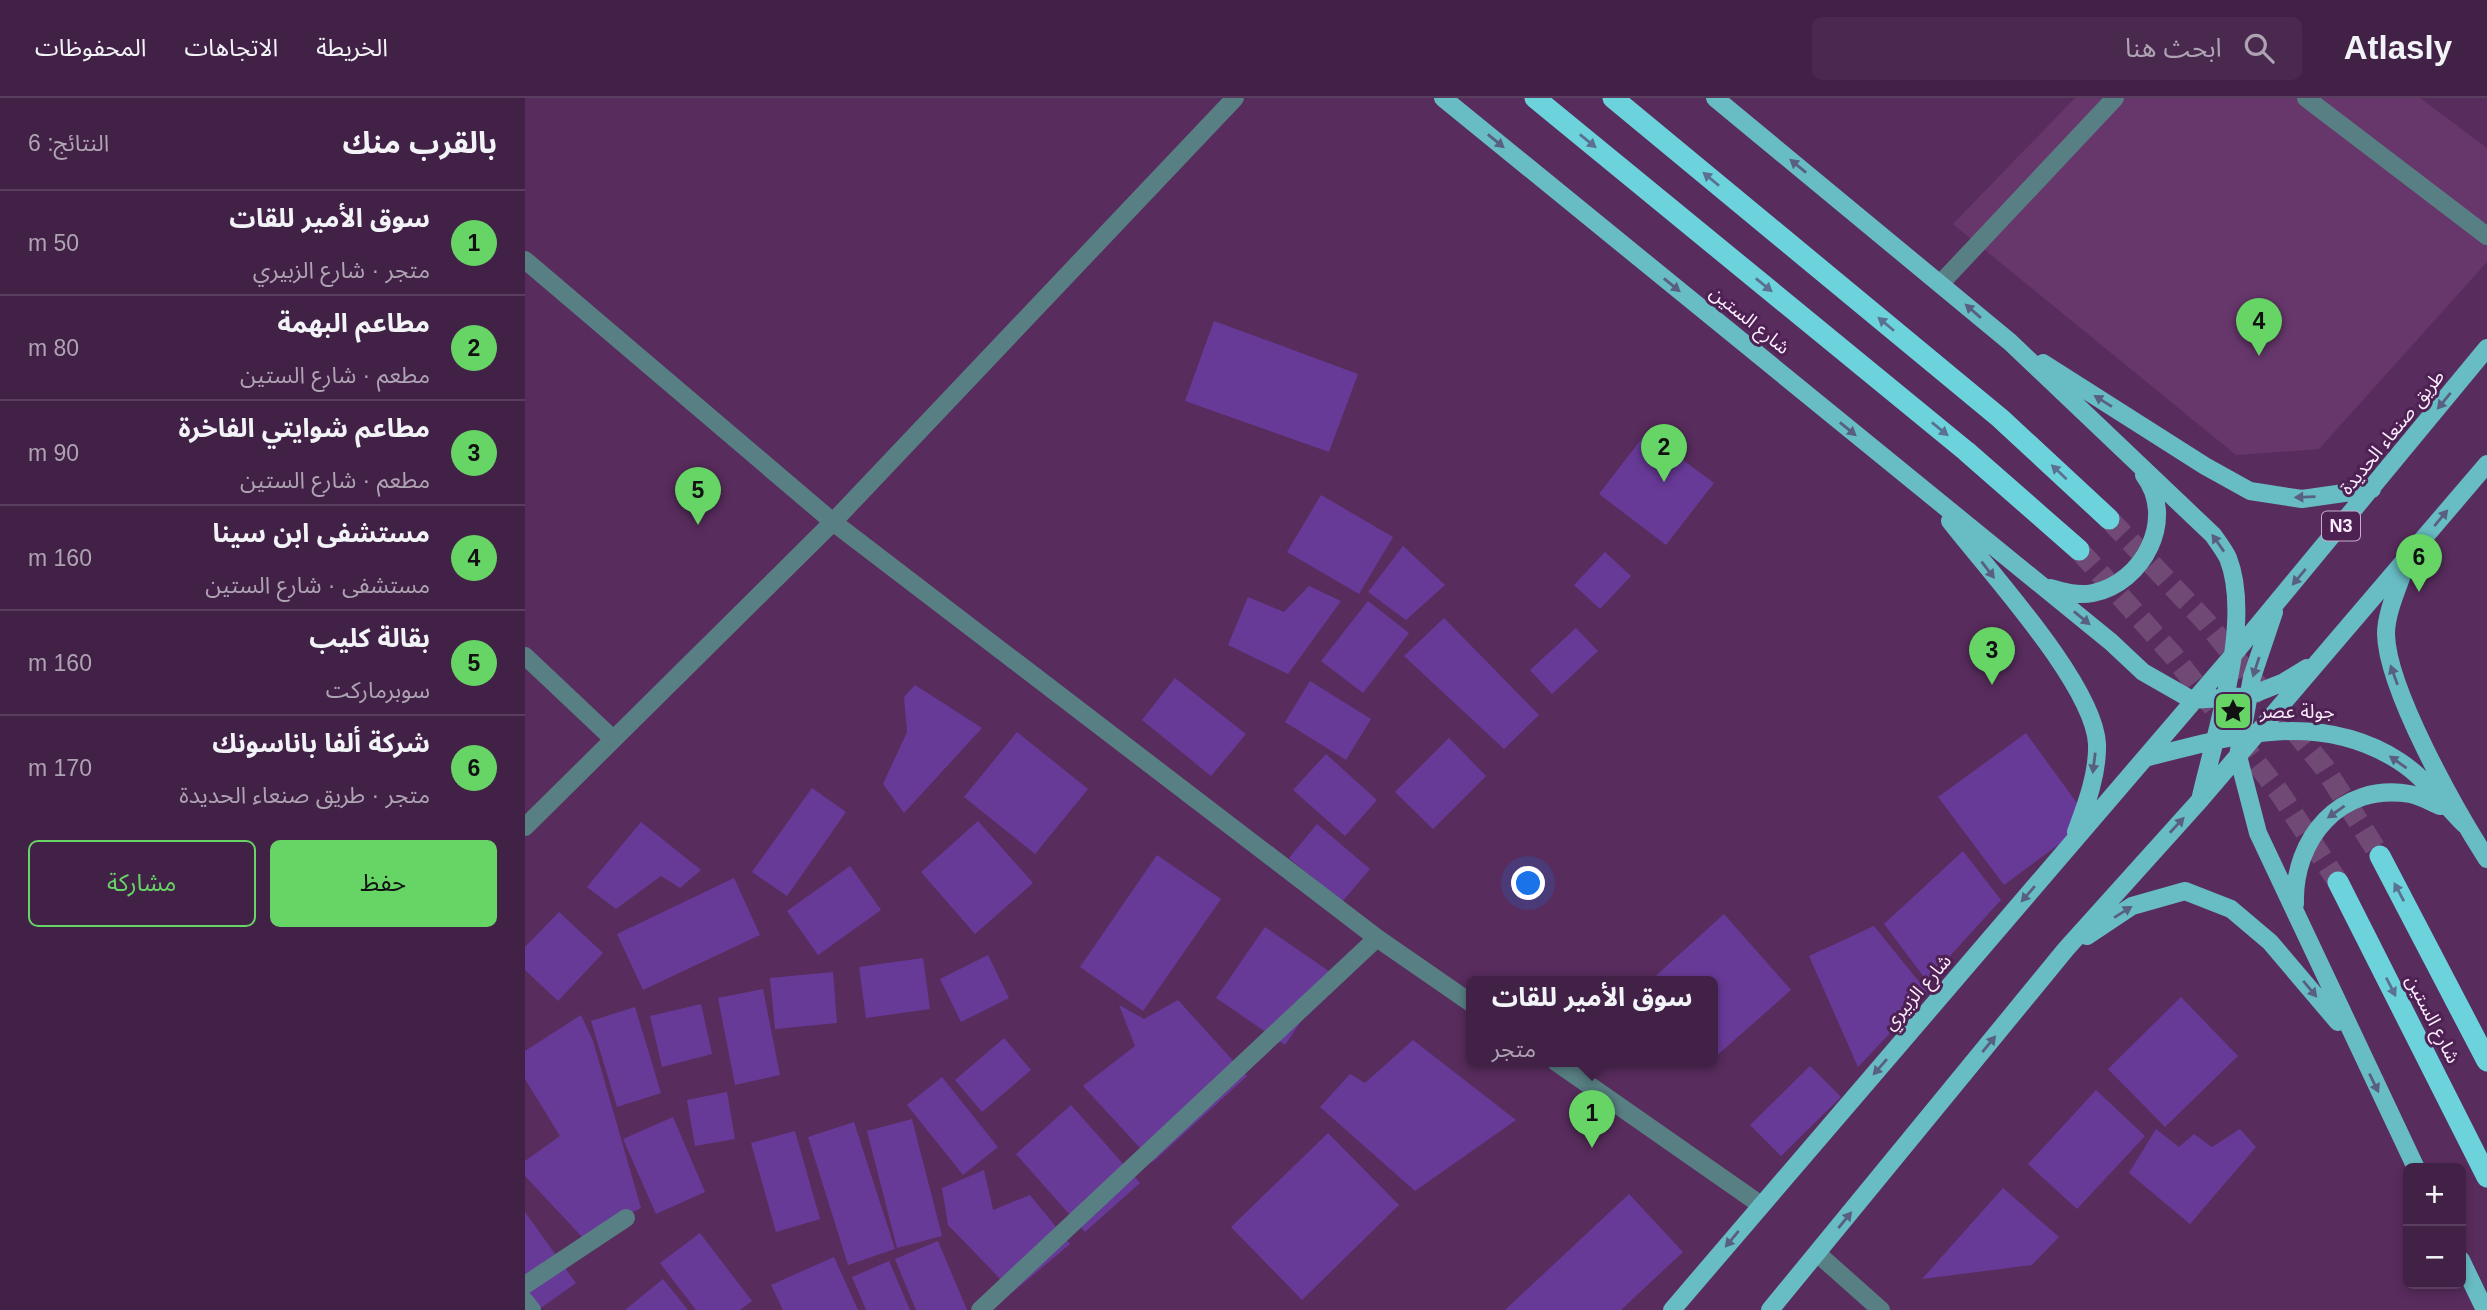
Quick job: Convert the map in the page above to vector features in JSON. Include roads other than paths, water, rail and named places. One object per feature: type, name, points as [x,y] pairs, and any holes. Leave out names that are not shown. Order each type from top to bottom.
[{"type":"highway","name":"شارع الستين","points":[[1535,98],[1966,451],[2080,550]]},
{"type":"highway","points":[[1613,98],[2000,418],[2109,519]]},
{"type":"highway","name":"شارع الستين","points":[[2380,856],[2487,1061]]},
{"type":"highway","name":"شارع الستين","points":[[2338,882],[2487,1177]]},
{"type":"main road","name":"شارع الستين","points":[[1443,98],[2029,576]]},
{"type":"main road","points":[[1715,98],[2010,342],[2213,535],[2228,557],[2235,589],[2234,654],[2201,799]]},
{"type":"main road","points":[[2010,342],[2205,466],[2250,491],[2302,499],[2372,489]]},
{"type":"main road","name":"طريق صنعاء الحديدة","points":[[2192,701],[2278,602],[2487,348]]},
{"type":"main road","points":[[2029,576],[2046,587],[2069,594],[2092,593],[2114,586],[2133,572],[2148,552],[2156,528],[2156,503],[2147,478],[2130,458]]},
{"type":"main road","points":[[1770,1310],[2066,949],[2201,799],[2238,756],[2250,734],[2322,659],[2487,464]]},
{"type":"main road","points":[[1931,497],[2079,690],[2097,743],[2091,790],[2073,842]]},
{"type":"main road","points":[[2409,557],[2386,632],[2390,664],[2405,704],[2465,825],[2487,859]]},
{"type":"main road","points":[[2029,576],[2111,642],[2143,672],[2192,701],[2249,696],[2284,682],[2322,659]]},
{"type":"main road","points":[[2250,734],[2249,696],[2278,602]]},
{"type":"main road","name":"شارع الزبيري","points":[[1672,1310],[2192,701]]},
{"type":"main road","points":[[2145,758],[2250,734],[2328,733],[2362,741],[2402,763],[2465,825]]},
{"type":"main road","points":[[2238,756],[2258,833],[2353,1041],[2414,1163]]},
{"type":"main road","points":[[2295,910],[2294,878],[2304,847],[2322,821],[2348,803],[2379,794],[2410,794],[2440,806],[2465,825]]},
{"type":"main road","points":[[2066,949],[2132,906],[2185,891],[2231,909],[2270,942],[2353,1041]]},
{"type":"main road","points":[[2466,1270],[2485,1310]]},
{"type":"street","points":[[525,827],[833,522],[1235,98]]},
{"type":"street","points":[[1941,283],[2115,98]]},
{"type":"street","points":[[2306,98],[2487,236]]},
{"type":"street","points":[[525,260],[833,522],[1377,938],[1466,1000]]},
{"type":"street","points":[[525,656],[613,739]]},
{"type":"street","points":[[980,1310],[1377,938]]},
{"type":"street","points":[[1563,1067],[1761,1205]]},
{"type":"street","points":[[525,1285],[626,1218]]},
{"type":"street","points":[[1818,1254],[1881,1310]]},
{"type":"street","points":[[525,1301],[532,1310]]},
{"type":"tunnel","points":[[2109,519],[2206,622],[2324,767],[2380,856]]},
{"type":"tunnel","points":[[2079,550],[2172,654],[2279,792],[2338,882]]},
{"type":"place","name":"مستشفى ابن سينا","points":[[2259,356]]},
{"type":"place","name":"مطاعم البهمة","points":[[1664,482]]},
{"type":"place","name":"بقالة كليب","points":[[698,525]]},
{"type":"place","name":"شركة ألفا باناسونك","points":[[2419,592]]},
{"type":"place","name":"مطاعم شوايتي الفاخرة","points":[[1992,685]]},
{"type":"place","name":"جولة عصر","points":[[2233,711]]},
{"type":"place","name":"سوق الأمير للقات","points":[[1592,1148]]}]
